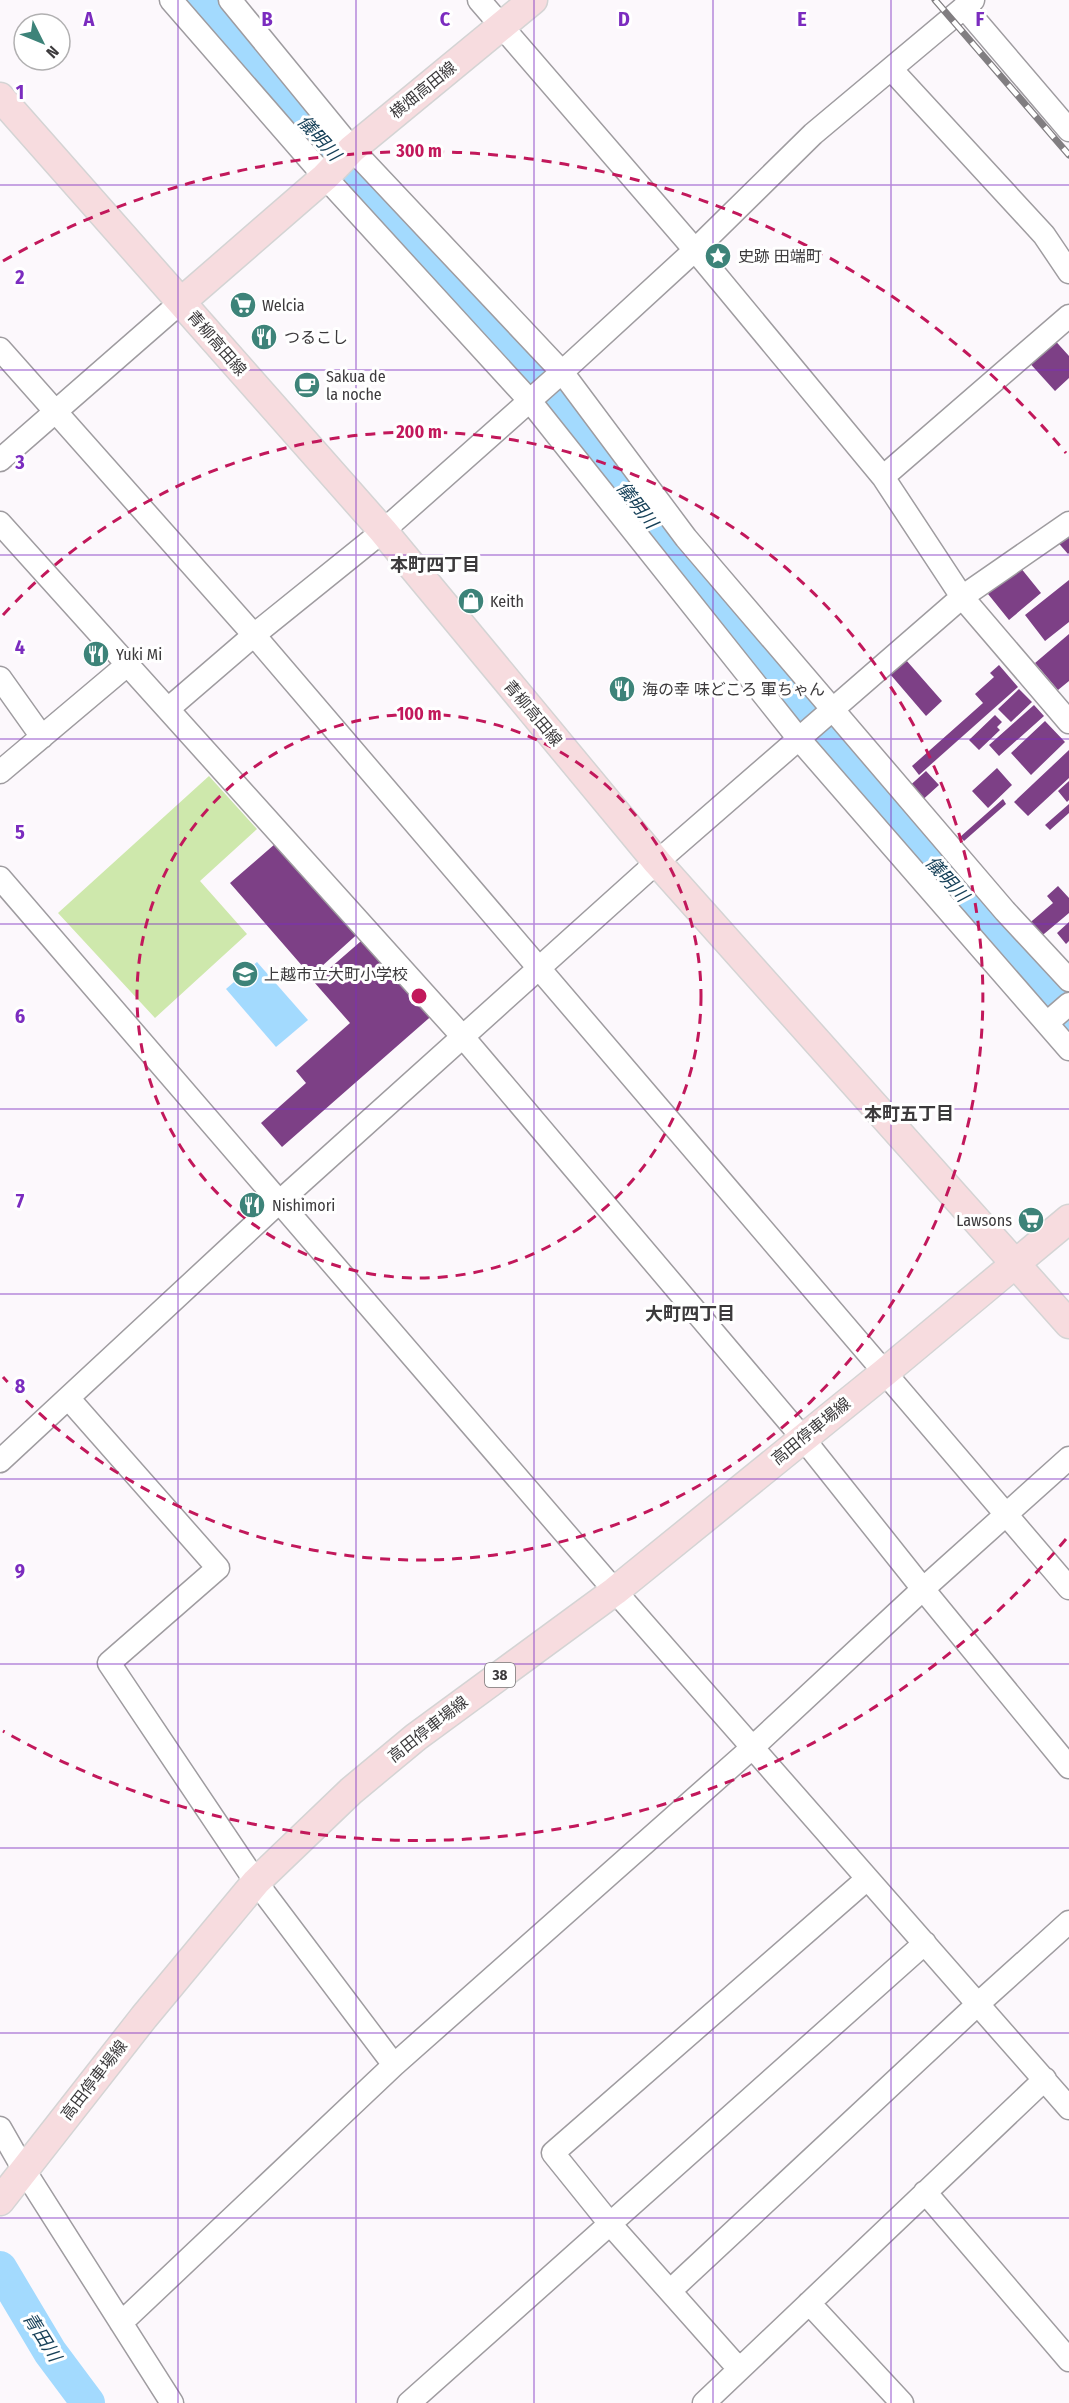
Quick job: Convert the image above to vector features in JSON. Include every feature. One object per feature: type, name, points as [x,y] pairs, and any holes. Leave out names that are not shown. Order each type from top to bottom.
[{"type":"main road","name":"横畑高田線","points":[[182,302],[325,177],[350,151],[532,0]]},
{"type":"main road","name":"青柳高田線","points":[[0,98],[382,531],[657,862],[1069,1324]]},
{"type":"main road","name":"高田停車場線","points":[[0,2201],[144,2017],[256,1882],[351,1791],[416,1737],[615,1591],[802,1437],[884,1373],[1069,1219]]},
{"type":"street","points":[[171,0],[325,177],[530,401],[799,739],[1057,1015],[1069,1049]]},
{"type":"street","points":[[230,0],[350,151],[559,375],[686,538],[828,713],[1069,980]]},
{"type":"street","points":[[478,0],[695,250],[882,477],[962,597],[1069,722]]},
{"type":"street","points":[[168,709],[382,531],[530,401],[695,250],[813,134],[969,4],[1069,130]]},
{"type":"street","points":[[891,69],[1044,236],[1069,273]]},
{"type":"street","points":[[0,460],[182,302]]},
{"type":"street","points":[[882,477],[1069,316]]},
{"type":"street","points":[[0,350],[254,636],[1069,1588]]},
{"type":"street","points":[[0,523],[463,1036],[802,1437],[922,1589],[1069,1767]]},
{"type":"street","points":[[0,1461],[278,1203],[657,862],[962,597],[1069,523]]},
{"type":"street","points":[[0,772],[127,664]]},
{"type":"street","points":[[0,678],[42,737]]},
{"type":"street","points":[[0,878],[615,1591],[1069,2108]]},
{"type":"street","points":[[69,1399],[218,1568],[109,1663],[256,1882],[394,2065]]},
{"type":"street","points":[[121,2323],[394,2065],[753,1747],[922,1589],[1069,1458]]},
{"type":"street","points":[[739,2369],[611,2224],[553,2153],[867,1879]]},
{"type":"street","points":[[671,2290],[1069,1922]]},
{"type":"street","points":[[409,2403],[925,1943]]},
{"type":"street","points":[[704,2403],[1044,2079]]},
{"type":"street","points":[[0,2128],[24,2170],[172,2403]]},
{"type":"street","points":[[925,2192],[1069,2360]]},
{"type":"street","points":[[809,2303],[902,2403]]},
{"type":"green space","points":[[209,776],[257,829],[200,881],[247,934],[155,1018],[58,913]]},
{"type":"water","points":[[257,962],[308,1020],[276,1047],[226,989]]},
{"type":"building","points":[[1051,336],[1069,356],[1069,378],[1055,391],[1026,359]]},
{"type":"building","points":[[1069,527],[1069,553],[1068,554],[1055,539]]},
{"type":"building","points":[[1020,567],[1041,593],[1009,620],[988,594]]},
{"type":"building","points":[[1069,580],[1069,622],[1045,641],[1025,615]]},
{"type":"building","points":[[1069,634],[1069,681],[1058,690],[1035,663]]},
{"type":"building","points":[[906,660],[942,701],[926,716],[890,674]]},
{"type":"building","points":[[999,665],[1018,687],[919,775],[912,766],[983,703],[975,694],[994,677],[990,673]]},
{"type":"building","points":[[1019,689],[1032,702],[1011,722],[998,709]]},
{"type":"building","points":[[1034,705],[1044,716],[999,756],[989,745]]},
{"type":"building","points":[[995,715],[1002,722],[997,727],[1000,730],[979,750],[969,740]]},
{"type":"building","points":[[1045,721],[1065,742],[1031,775],[1011,753]]},
{"type":"building","points":[[1069,750],[1069,778],[1028,816],[1014,802]]},
{"type":"building","points":[[997,768],[1012,785],[988,808],[972,791]]},
{"type":"building","points":[[926,771],[939,785],[918,804],[905,790]]},
{"type":"building","points":[[1069,781],[1069,800],[1067,802],[1058,791]]},
{"type":"building","points":[[1003,799],[1006,804],[964,841],[960,837]]},
{"type":"building","points":[[1069,804],[1069,813],[1050,830],[1045,825]]},
{"type":"building","points":[[283,837],[363,929],[311,976],[230,883]]},
{"type":"building","points":[[1058,886],[1069,898],[1069,913],[1038,939],[1026,926],[1053,903],[1047,896]]},
{"type":"building","points":[[1069,922],[1069,941],[1066,944],[1057,933]]},
{"type":"building","points":[[368,935],[436,1012],[282,1147],[261,1123],[306,1083],[296,1071],[350,1023],[314,982]]},
{"type":"waterway","name":"儀明川","points":[[201,0],[292,109],[552,395],[782,695],[1069,1013]]},
{"type":"waterway","name":"青田川","points":[[0,2268],[50,2352],[88,2403]]},
{"type":"railway","points":[[935,0],[1069,155]]},
{"type":"place","name":"史跡 田端町","points":[[718,256]]},
{"type":"place","name":"Welcia","points":[[243,305]]},
{"type":"place","name":"つるこし","points":[[264,337]]},
{"type":"place","name":"Sakua de la noche","points":[[307,385]]},
{"type":"place","name":"Keith","points":[[471,601]]},
{"type":"place","name":"Yuki Mi","points":[[96,654]]},
{"type":"place","name":"海の幸 味どころ 軍ちゃん","points":[[622,689]]},
{"type":"place","name":"上越市立大町小学校","points":[[245,974]]},
{"type":"place","name":"Nishimori","points":[[252,1205]]},
{"type":"place","name":"Lawsons","points":[[1031,1220]]},
{"type":"district","name":"本町四丁目","points":[[435,565]]},
{"type":"district","name":"本町五丁目","points":[[909,1114]]},
{"type":"district","name":"大町四丁目","points":[[690,1314]]}]
